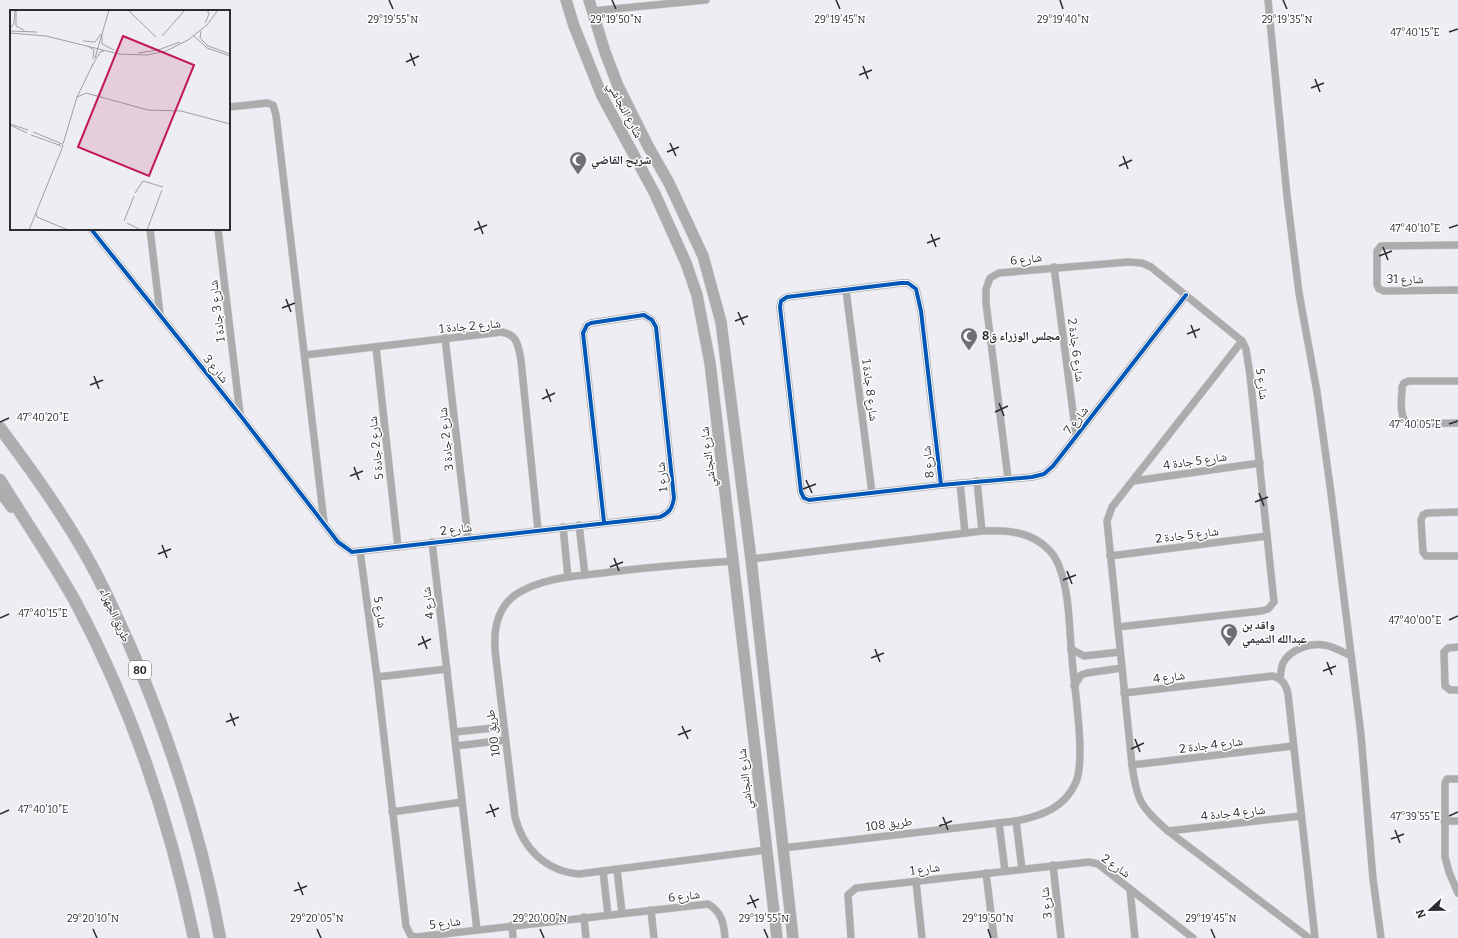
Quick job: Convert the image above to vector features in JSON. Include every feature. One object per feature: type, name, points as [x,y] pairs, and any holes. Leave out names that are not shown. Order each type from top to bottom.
[{"type":"highway","name":"طريق الجهراء","points":[[0,428],[22,457],[77,540],[102,585],[146,683],[165,733],[183,791],[200,850],[220,938]]},
{"type":"highway","name":"80","points":[[0,480],[75,602],[100,652],[138,741],[160,805],[194,938]]},
{"type":"main road","name":"شارع النجاشي","points":[[566,0],[574,26],[602,96],[655,194],[686,263],[697,296],[704,326],[734,561],[777,938]]},
{"type":"main road","name":"شارع النجاشي","points":[[589,0],[605,52],[618,86],[648,146],[669,183],[703,256],[721,322],[751,559],[793,938]]},
{"type":"main road","points":[[715,407],[721,411],[732,406]]},
{"type":"main road","points":[[718,434],[726,425],[734,430]]},
{"type":"street","points":[[592,11],[706,0]]},
{"type":"street","points":[[1268,0],[1286,196],[1299,293],[1317,392],[1331,493],[1361,735],[1372,879],[1381,938]]},
{"type":"street","points":[[230,107],[267,103],[273,105],[276,115],[324,522]]},
{"type":"street","name":"شارع 3","points":[[92,230],[324,522]]},
{"type":"street","points":[[150,230],[160,314]]},
{"type":"street","name":"شارع 3 جادة 1","points":[[218,230],[240,415]]},
{"type":"street","name":"شارع 31","points":[[1458,245],[1381,246],[1377,251],[1377,285],[1379,289],[1384,291],[1458,290]]},
{"type":"street","name":"شارع 6","points":[[1008,478],[986,303],[986,289],[990,278],[999,273],[1054,267],[1128,262],[1142,263],[1151,267],[1242,341]]},
{"type":"street","name":"شارع 6 جادة 2","points":[[1054,267],[1076,436]]},
{"type":"street","name":"شارع 8","points":[[908,283],[916,289],[921,312],[941,484],[809,500],[804,498],[801,492],[780,315],[781,301],[787,297],[908,283]]},
{"type":"street","name":"شارع 8 جادة 1","points":[[846,290],[872,493]]},
{"type":"street","name":"شارع 7","points":[[941,484],[1044,474],[1053,466],[1186,295]]},
{"type":"street","name":"شارع 1","points":[[644,315],[652,320],[656,327],[674,498],[673,508],[660,516],[604,522],[583,333],[587,325],[591,323],[644,315]]},
{"type":"street","name":"شارع 2 جادة 1","points":[[305,355],[502,332],[510,334],[517,340],[521,360],[538,530]]},
{"type":"street","name":"شارع 2 جادة 3","points":[[445,338],[468,538]]},
{"type":"street","points":[[1242,341],[1112,507],[1107,521],[1132,766],[1135,791],[1139,802],[1148,814],[1168,831],[1309,938]]},
{"type":"street","name":"شارع 5","points":[[1118,627],[1261,611],[1268,609],[1274,602],[1250,375],[1246,349],[1242,341]]},
{"type":"street","name":"شارع 2 جادة 5","points":[[376,347],[398,547]]},
{"type":"street","points":[[1458,381],[1409,381],[1404,383],[1402,418],[1409,424],[1458,424]]},
{"type":"street","name":"شارع 5 جادة 4","points":[[1133,481],[1260,463]]},
{"type":"street","points":[[977,481],[982,531]]},
{"type":"street","points":[[960,483],[965,533]]},
{"type":"street","points":[[0,493],[46,554]]},
{"type":"street","points":[[1458,512],[1427,513],[1423,515],[1421,520],[1423,552],[1426,556],[1458,556]]},
{"type":"street","name":"شارع 2","points":[[324,522],[345,549],[352,552],[604,522]]},
{"type":"street","points":[[579,525],[585,575]]},
{"type":"street","points":[[563,527],[568,577]]},
{"type":"street","name":"طريق 108","points":[[751,559],[982,531],[1012,531],[1025,534],[1049,550],[1059,565],[1067,605],[1080,751],[1080,768],[1076,782],[1069,795],[1046,813],[1016,821],[783,848]]},
{"type":"street","name":"شارع 5 جادة 2","points":[[1110,556],[1267,536]]},
{"type":"street","name":"شارع 4","points":[[432,542],[477,930]]},
{"type":"street","name":"شارع 5","points":[[360,551],[377,677],[407,930],[411,936],[444,936],[512,925],[651,910]]},
{"type":"street","name":"طريق 100","points":[[734,561],[585,575],[544,582],[515,596],[504,607],[497,620],[493,637],[503,727],[515,817],[518,829],[538,857],[552,868],[579,874],[766,850]]},
{"type":"street","points":[[1315,938],[1288,694],[1286,687],[1280,678],[1283,663],[1288,656],[1297,650],[1308,646],[1325,645],[1351,656]]},
{"type":"street","points":[[1458,647],[1448,648],[1444,652],[1445,686],[1450,690],[1458,690]]},
{"type":"street","points":[[1071,649],[1084,656],[1120,652]]},
{"type":"street","points":[[1074,686],[1081,675],[1087,672],[1122,668]]},
{"type":"street","points":[[377,677],[447,669]]},
{"type":"street","name":"شارع 4","points":[[1124,693],[1272,676],[1280,678]]},
{"type":"street","points":[[455,732],[503,727]]},
{"type":"street","points":[[456,746],[505,740]]},
{"type":"street","name":"شارع 4 جادة 2","points":[[1132,766],[1293,746]]},
{"type":"street","points":[[1458,779],[1447,780],[1445,783],[1444,821],[1446,863],[1458,894]]},
{"type":"street","points":[[392,812],[462,802]]},
{"type":"street","name":"شارع 4 جادة 4","points":[[1168,831],[1302,816]]},
{"type":"street","points":[[1016,821],[1022,869]]},
{"type":"street","points":[[1444,821],[1458,821]]},
{"type":"street","points":[[999,823],[1005,871]]},
{"type":"street","name":"شارع 2","points":[[986,873],[1089,862],[1098,864],[1193,938]]},
{"type":"street","name":"شارع 3","points":[[1053,865],[1061,938]]},
{"type":"street","points":[[617,869],[622,913]]},
{"type":"street","points":[[603,871],[608,915]]},
{"type":"street","points":[[986,873],[994,938]]},
{"type":"street","name":"شارع 1","points":[[852,938],[847,901],[848,895],[852,890],[986,873]]},
{"type":"street","points":[[916,882],[922,938]]},
{"type":"street","points":[[1130,890],[1135,938]]},
{"type":"street","name":"شارع 6","points":[[651,910],[708,904],[716,909],[720,915],[724,924],[725,938]]},
{"type":"street","points":[[651,910],[654,938]]},
{"type":"street","points":[[584,917],[586,938]]},
{"type":"street","points":[[512,925],[513,938]]},
{"type":"cycle path","points":[[92,230],[240,415],[338,542],[352,552],[660,517],[670,510],[674,498],[656,327],[652,320],[644,315],[591,323],[587,325],[583,333],[604,522]]},
{"type":"cycle path","points":[[941,485],[921,311],[916,289],[908,283],[901,283],[787,297],[781,301],[780,307],[801,492],[804,498],[809,500],[941,485],[1032,477],[1044,474],[1053,466],[1186,295]]},
{"type":"place","name":"شريح القاضي","points":[[578,175]]},
{"type":"place","name":"مجلس الوزراء ق8","points":[[969,351]]},
{"type":"place","name":"واقد بن عبدالله التميمي","points":[[1229,647]]}]
